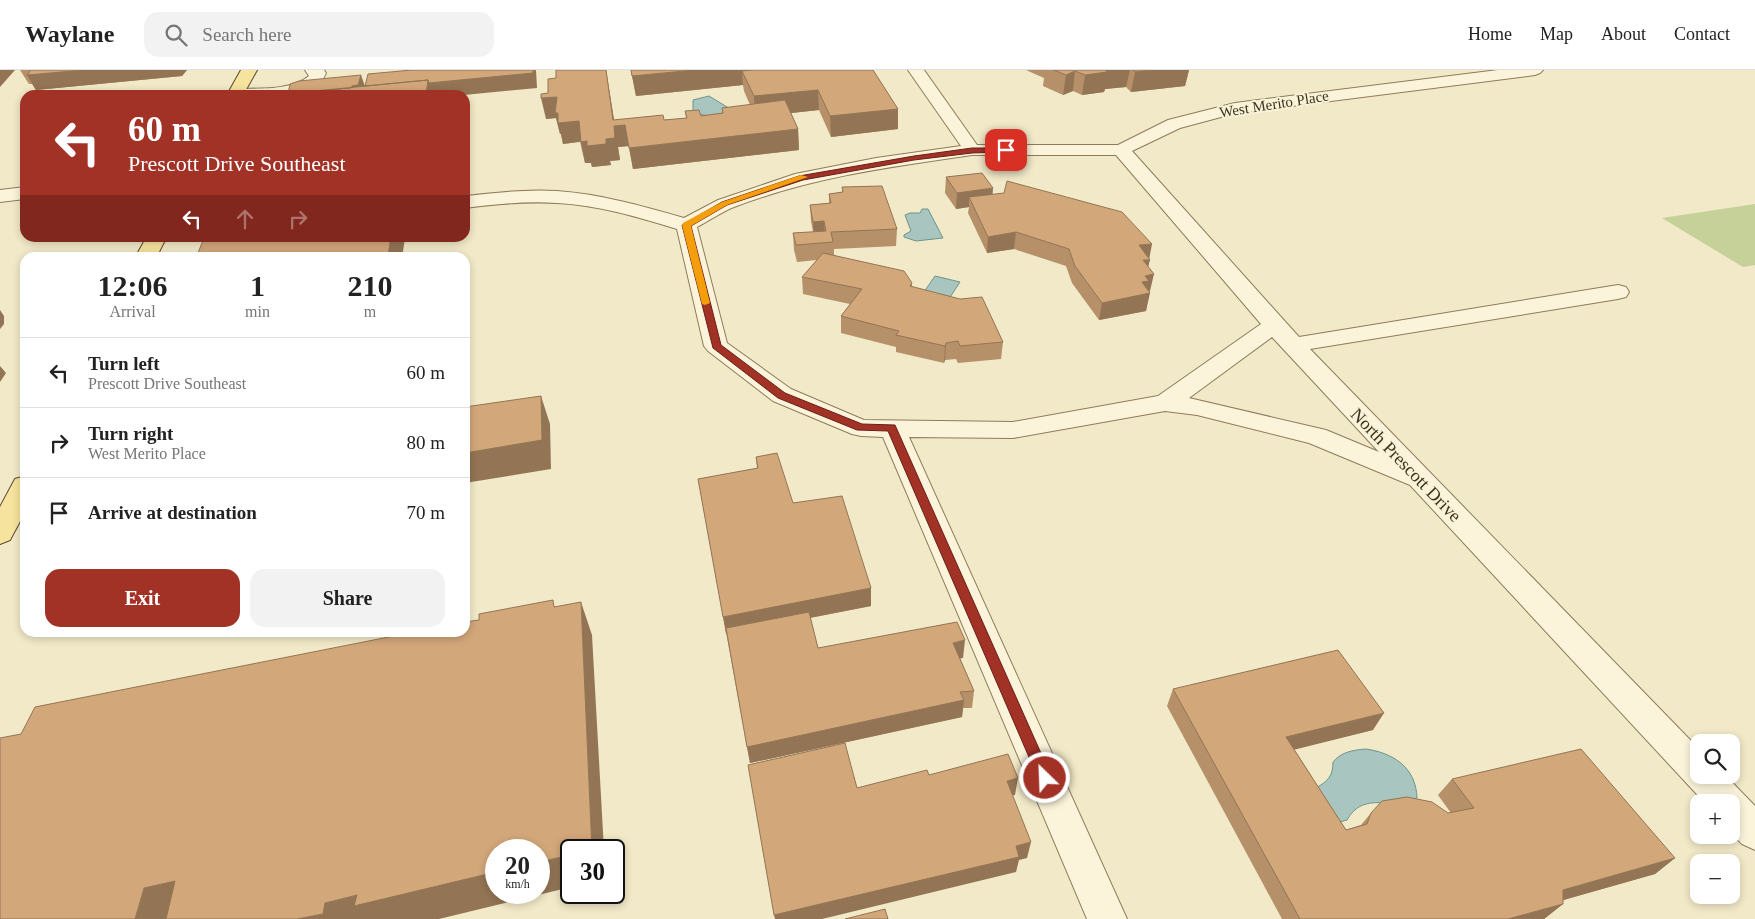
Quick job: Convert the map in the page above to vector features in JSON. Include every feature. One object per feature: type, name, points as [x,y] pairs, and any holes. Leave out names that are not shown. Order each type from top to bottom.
[{"type":"main road","points":[[239,90],[248,72]]},
{"type":"main road","points":[[0,533],[20,495]]},
{"type":"street","points":[[280,90],[298,88],[310,84],[318,73],[312,70]]},
{"type":"street","points":[[916,70],[972,150]]},
{"type":"street","name":"West Merito Place","points":[[686,225],[725,204],[802,178],[876,163],[972,150],[1121,150],[1144,137],[1174,124],[1234,108],[1535,70]]},
{"type":"street","points":[[248,72],[267,72]]},
{"type":"street","name":"North Prescott Drive","points":[[1121,150],[1274,325],[1690,763]]},
{"type":"street","points":[[0,196],[20,194]]},
{"type":"street","points":[[470,201],[508,197],[569,198],[642,212],[686,225],[716,346],[782,395],[861,428],[1013,430],[1165,404],[1197,407],[1317,436],[1421,480]]},
{"type":"street","points":[[1293,345],[1618,292]]},
{"type":"street","points":[[1165,404],[1274,325]]},
{"type":"street","points":[[892,428],[1107,919]]},
{"type":"street","name":"North Prescott Drive","points":[[1710,784],[1719,794]]},
{"type":"street","points":[[1740,816],[1755,832]]},
{"type":"green space","points":[[1755,204],[1755,265],[1743,267],[1662,218]]},
{"type":"water","points":[[709,96],[737,113],[725,119],[693,113],[693,100]]},
{"type":"water","points":[[922,209],[928,209],[943,238],[916,241],[904,237],[904,235],[911,231],[905,215],[920,213]]},
{"type":"water","points":[[935,276],[960,282],[941,311],[915,305]]},
{"type":"water","points":[[1366,749],[1385,754],[1401,763],[1408,770],[1412,778],[1416,787],[1417,798],[1408,802],[1362,805],[1347,820],[1340,822],[1316,788],[1329,778],[1333,762],[1336,759],[1348,752]]},
{"type":"building","points":[[31,70],[84,70],[27,75]]},
{"type":"building","points":[[412,70],[533,70],[533,73],[429,83],[428,80],[365,86],[368,74]]},
{"type":"building","points":[[556,70],[606,70],[613,120],[663,115],[664,120],[687,118],[685,111],[699,110],[701,116],[723,113],[722,108],[785,100],[798,129],[629,148],[625,125],[614,126],[615,138],[606,139],[606,144],[587,146],[587,141],[581,142],[579,121],[558,123],[558,113],[555,113],[557,97],[541,98],[541,94],[548,93],[548,79],[556,78]]},
{"type":"building","points":[[631,70],[695,70],[632,76]]},
{"type":"building","points":[[873,70],[898,109],[830,116],[818,90],[754,96],[742,71]]},
{"type":"building","points":[[1054,70],[1105,70],[1107,72],[1085,75],[1075,71],[1066,75]]},
{"type":"building","points":[[1133,70],[1152,70],[1135,72]]},
{"type":"building","points":[[361,75],[358,85],[351,88],[289,90],[290,84],[299,81]]},
{"type":"building","points":[[428,80],[427,90],[325,90]]},
{"type":"building","points":[[982,173],[993,188],[957,193],[946,177]]},
{"type":"building","points":[[1007,181],[1122,212],[1152,244],[1139,245],[1150,260],[1143,260],[1154,274],[1145,276],[1149,281],[1142,282],[1150,293],[1102,303],[1075,266],[1069,249],[1016,232],[988,237],[969,197],[1004,193]]},
{"type":"building","points":[[882,186],[897,229],[831,232],[833,242],[796,245],[793,233],[826,231],[824,221],[813,222],[810,205],[831,203],[829,194],[843,192],[842,187]]},
{"type":"building","points":[[202,242],[390,242],[389,252],[198,252]]},
{"type":"building","points":[[823,253],[904,271],[912,283],[910,286],[960,299],[982,297],[1003,342],[960,346],[958,341],[946,343],[945,346],[896,335],[899,331],[841,316],[862,289],[802,277]]},
{"type":"building","points":[[541,396],[542,440],[470,452],[470,406]]},
{"type":"building","points":[[777,453],[793,503],[842,496],[871,588],[723,617],[698,479],[758,468],[756,457]]},
{"type":"building","points":[[553,600],[554,607],[581,602],[592,839],[560,839],[560,857],[550,860],[550,839],[485,839],[485,875],[354,906],[357,895],[325,903],[323,914],[297,919],[166,919],[175,881],[144,888],[135,919],[0,919],[0,738],[21,734],[35,707],[389,637],[470,637],[470,621],[479,620],[479,614]]},
{"type":"building","points":[[809,612],[818,648],[957,622],[965,640],[953,643],[974,691],[960,692],[964,700],[747,747],[726,628]]},
{"type":"building","points":[[1338,650],[1384,713],[1286,737],[1346,830],[1367,824],[1371,813],[1382,801],[1407,797],[1432,802],[1448,813],[1474,808],[1452,779],[1581,749],[1675,858],[1563,890],[1563,904],[1508,919],[1300,919],[1173,689]]},
{"type":"building","points":[[845,743],[857,788],[927,770],[929,775],[1008,754],[1018,778],[1007,781],[1031,842],[1016,846],[1019,857],[774,915],[748,765]]},
{"type":"building","points":[[885,909],[888,919],[845,919]]},
{"type":"slow traffic","points":[[705,303],[686,225],[725,204],[804,177]]},
{"type":"route","points":[[1006,150],[972,150],[876,163],[802,178],[725,204],[686,225],[716,346],[782,395],[861,428],[892,428],[1045,778]]}]
